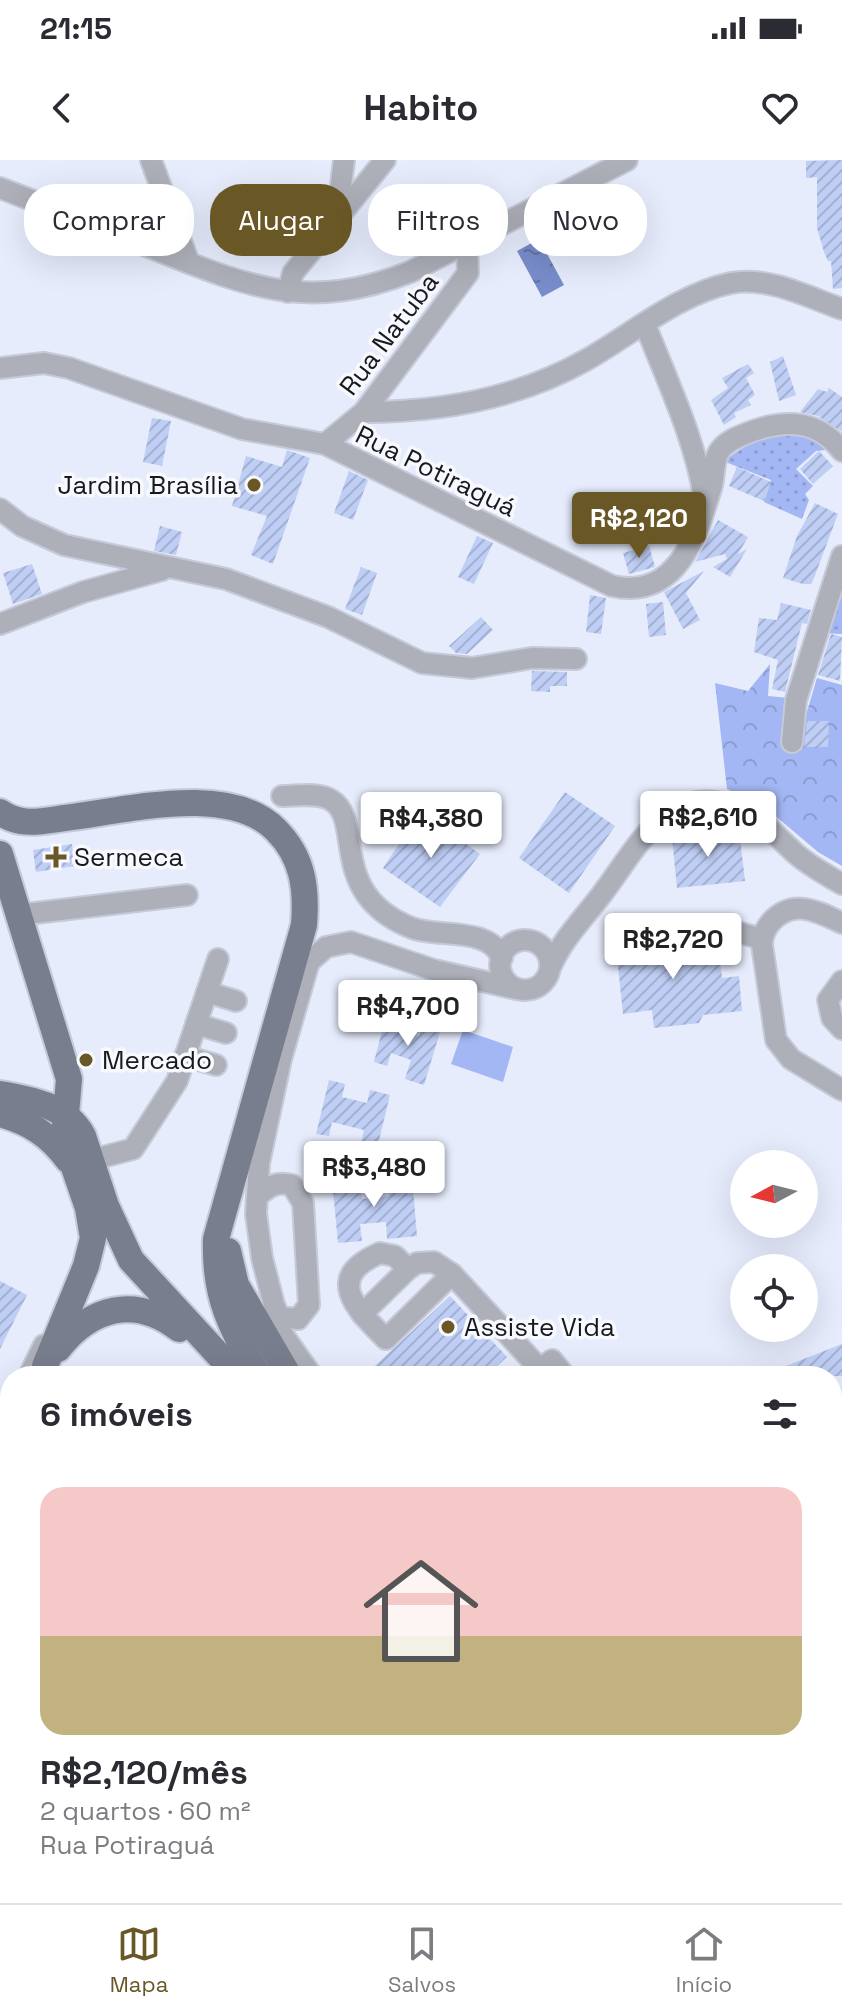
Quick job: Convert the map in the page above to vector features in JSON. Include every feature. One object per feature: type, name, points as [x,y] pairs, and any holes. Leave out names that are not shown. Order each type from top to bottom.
[{"type":"main road","points":[[0,812],[28,822],[202,803],[233,804],[264,817],[287,841],[301,869],[307,895],[304,925],[216,1239],[219,1295],[224,1312],[254,1366]]},
{"type":"main road","points":[[28,822],[9,837],[2,858],[10,905],[69,1079],[64,1138],[80,1161],[131,1260],[227,1366]]},
{"type":"main road","points":[[26,1098],[49,1087],[55,1080],[60,1061],[59,1043]]},
{"type":"main road","points":[[0,1094],[26,1098],[67,1117]]},
{"type":"main road","points":[[0,1114],[19,1119],[80,1161],[88,1208],[93,1238],[65,1316],[42,1366]]},
{"type":"main road","points":[[224,1203],[228,1250],[236,1285],[283,1366]]},
{"type":"main road","points":[[45,1366],[84,1323],[108,1312],[141,1309],[165,1318],[226,1366]]},
{"type":"street","points":[[151,160],[189,263]]},
{"type":"street","points":[[341,184],[344,160]]},
{"type":"street","points":[[352,200],[385,160]]},
{"type":"street","points":[[508,222],[627,160]]},
{"type":"street","points":[[0,188],[251,287],[324,293],[380,284],[439,256]]},
{"type":"street","points":[[288,292],[293,273],[307,256]]},
{"type":"street","name":"Rua Natuba","points":[[325,444],[364,412],[468,273],[467,256]]},
{"type":"street","points":[[364,412],[446,409],[488,399],[551,377],[695,294],[733,283],[772,285],[842,309]]},
{"type":"street","points":[[645,324],[670,393],[688,428],[706,504]]},
{"type":"street","name":"Rua Potiraguá","points":[[0,368],[44,363],[69,368],[242,429],[325,444],[612,586],[627,589],[653,586],[665,580],[693,537],[721,449],[748,433],[770,425],[797,422],[823,432],[842,451]]},
{"type":"street","points":[[0,509],[22,526],[64,545],[226,579],[302,607],[422,663],[472,668],[532,658],[576,659]]},
{"type":"street","points":[[792,742],[796,700],[842,556]]},
{"type":"street","points":[[0,624],[83,592],[169,568]]},
{"type":"street","points":[[282,796],[320,796],[338,805],[356,849],[362,890],[383,913],[417,930],[476,938],[493,944],[502,958],[503,976],[517,989]]},
{"type":"street","points":[[305,1366],[281,1332],[272,1301],[258,1234],[258,1196],[259,1163],[305,1005],[309,962],[326,947],[338,942],[351,942],[413,964],[517,989],[526,990],[542,984],[579,919],[601,895],[650,826],[677,809],[710,802],[744,811],[807,862],[842,884]]},
{"type":"street","points":[[10,905],[187,895]]},
{"type":"street","points":[[842,923],[813,910],[791,909],[770,923],[762,939],[776,1040],[791,1059],[842,1090]]},
{"type":"street","points":[[502,958],[515,942],[531,941],[579,919]]},
{"type":"street","points":[[712,925],[762,939]]},
{"type":"street","points":[[476,938],[499,933],[531,941],[547,954],[550,968]]},
{"type":"street","points":[[80,1161],[133,1149],[177,1081],[218,959]]},
{"type":"street","points":[[842,981],[828,1000],[832,1018],[842,1029]]},
{"type":"street","points":[[207,992],[236,1001]]},
{"type":"street","points":[[196,1024],[226,1033]]},
{"type":"street","points":[[185,1056],[216,1065]]},
{"type":"street","points":[[258,1196],[266,1188],[283,1182],[292,1185],[303,1203],[309,1305],[305,1314],[288,1319],[279,1317],[272,1301]]},
{"type":"street","points":[[408,1269],[387,1252],[372,1257],[354,1274],[348,1294],[386,1339],[452,1274]]},
{"type":"street","points":[[362,1314],[408,1269],[424,1261],[434,1262],[452,1274],[530,1366]]},
{"type":"green space","points":[[789,429],[827,440],[825,450],[816,451],[796,469],[813,486],[805,494],[809,500],[802,519],[764,502],[771,480],[723,461],[766,433]]},
{"type":"green space","points":[[842,571],[842,634],[821,633]]},
{"type":"green space","points":[[770,664],[768,696],[789,698],[784,744],[795,752],[817,678],[842,685],[842,866],[818,852],[766,808],[727,789],[715,683],[748,691]]},
{"type":"green space","points":[[463,1030],[513,1047],[503,1082],[451,1064]]},
{"type":"water","points":[[524,247],[524,256],[548,256],[564,285],[542,297],[517,251]]},
{"type":"building","points":[[842,160],[842,288],[833,289],[831,261],[824,252],[817,228],[817,177],[806,178],[806,161]]},
{"type":"building","points":[[783,356],[796,395],[779,401],[770,362]]},
{"type":"building","points":[[748,364],[754,373],[746,378],[755,395],[748,400],[751,405],[734,413],[736,417],[724,425],[711,400],[728,388],[722,378]]},
{"type":"building","points":[[829,388],[842,397],[842,432],[818,416],[800,412],[818,389],[827,392]]},
{"type":"building","points":[[152,418],[171,421],[162,466],[143,462]]},
{"type":"building","points":[[287,450],[310,458],[273,564],[251,555],[267,516],[232,506],[246,456],[282,467]]},
{"type":"building","points":[[819,451],[833,466],[813,484],[800,469]]},
{"type":"building","points":[[737,467],[771,482],[764,501],[729,486]]},
{"type":"building","points":[[349,471],[368,480],[353,520],[334,513]]},
{"type":"building","points":[[815,503],[838,514],[811,584],[803,584],[783,578],[797,536]]},
{"type":"building","points":[[718,520],[748,537],[738,554],[747,549],[730,577],[713,567],[727,559],[725,554],[695,562]]},
{"type":"building","points":[[160,526],[182,532],[176,555],[154,551]]},
{"type":"building","points":[[477,536],[493,543],[474,584],[458,577]]},
{"type":"building","points":[[649,546],[655,567],[629,574],[623,553]]},
{"type":"building","points":[[32,564],[42,594],[13,604],[3,573]]},
{"type":"building","points":[[361,567],[377,573],[362,615],[345,609]]},
{"type":"building","points":[[704,571],[686,593],[700,620],[683,629],[664,592]]},
{"type":"building","points":[[590,595],[606,598],[601,634],[586,632]]},
{"type":"building","points":[[663,602],[666,635],[649,637],[646,604]]},
{"type":"building","points":[[781,603],[811,610],[807,624],[802,623],[785,692],[772,689],[778,660],[754,652],[759,618],[777,620]]},
{"type":"building","points":[[481,617],[493,630],[467,654],[456,653],[449,646]]},
{"type":"building","points":[[831,634],[842,637],[840,681],[818,675]]},
{"type":"building","points":[[532,671],[567,672],[567,686],[550,686],[550,692],[531,691]]},
{"type":"building","points":[[807,721],[829,721],[828,747],[804,747]]},
{"type":"building","points":[[565,792],[615,826],[569,893],[519,858]]},
{"type":"building","points":[[421,811],[480,854],[440,907],[383,868]]},
{"type":"building","points":[[739,830],[745,881],[677,888],[672,838]]},
{"type":"building","name":"Sermeca","points":[[72,844],[75,866],[36,872],[33,850]]},
{"type":"building","points":[[672,932],[673,947],[693,945],[694,953],[719,950],[722,978],[739,976],[742,1011],[703,1015],[699,1023],[654,1028],[652,1010],[623,1014],[615,938]]},
{"type":"building","points":[[387,1012],[401,1017],[397,1030],[419,1036],[422,1026],[440,1032],[424,1085],[405,1079],[411,1060],[391,1053],[387,1066],[374,1062]]},
{"type":"building","points":[[329,1080],[345,1084],[342,1097],[367,1103],[370,1090],[390,1095],[376,1153],[360,1149],[364,1130],[332,1122],[329,1136],[316,1134]]},
{"type":"building","points":[[412,1177],[417,1236],[387,1239],[386,1222],[360,1224],[362,1241],[338,1243],[332,1180],[361,1178],[362,1199],[389,1196],[388,1179]]},
{"type":"building","points":[[0,1281],[27,1295],[0,1349]]},
{"type":"building","name":"Assiste Vida","points":[[450,1296],[507,1357],[497,1366],[375,1366]]},
{"type":"building","points":[[842,1344],[842,1366],[786,1366]]},
{"type":"place","name":"Jardim Brasília","points":[[254,485]]},
{"type":"place","name":"Sermeca","points":[[56,857]]},
{"type":"place","name":"Mercado","points":[[86,1060]]},
{"type":"place","name":"Assiste Vida","points":[[448,1327]]}]
